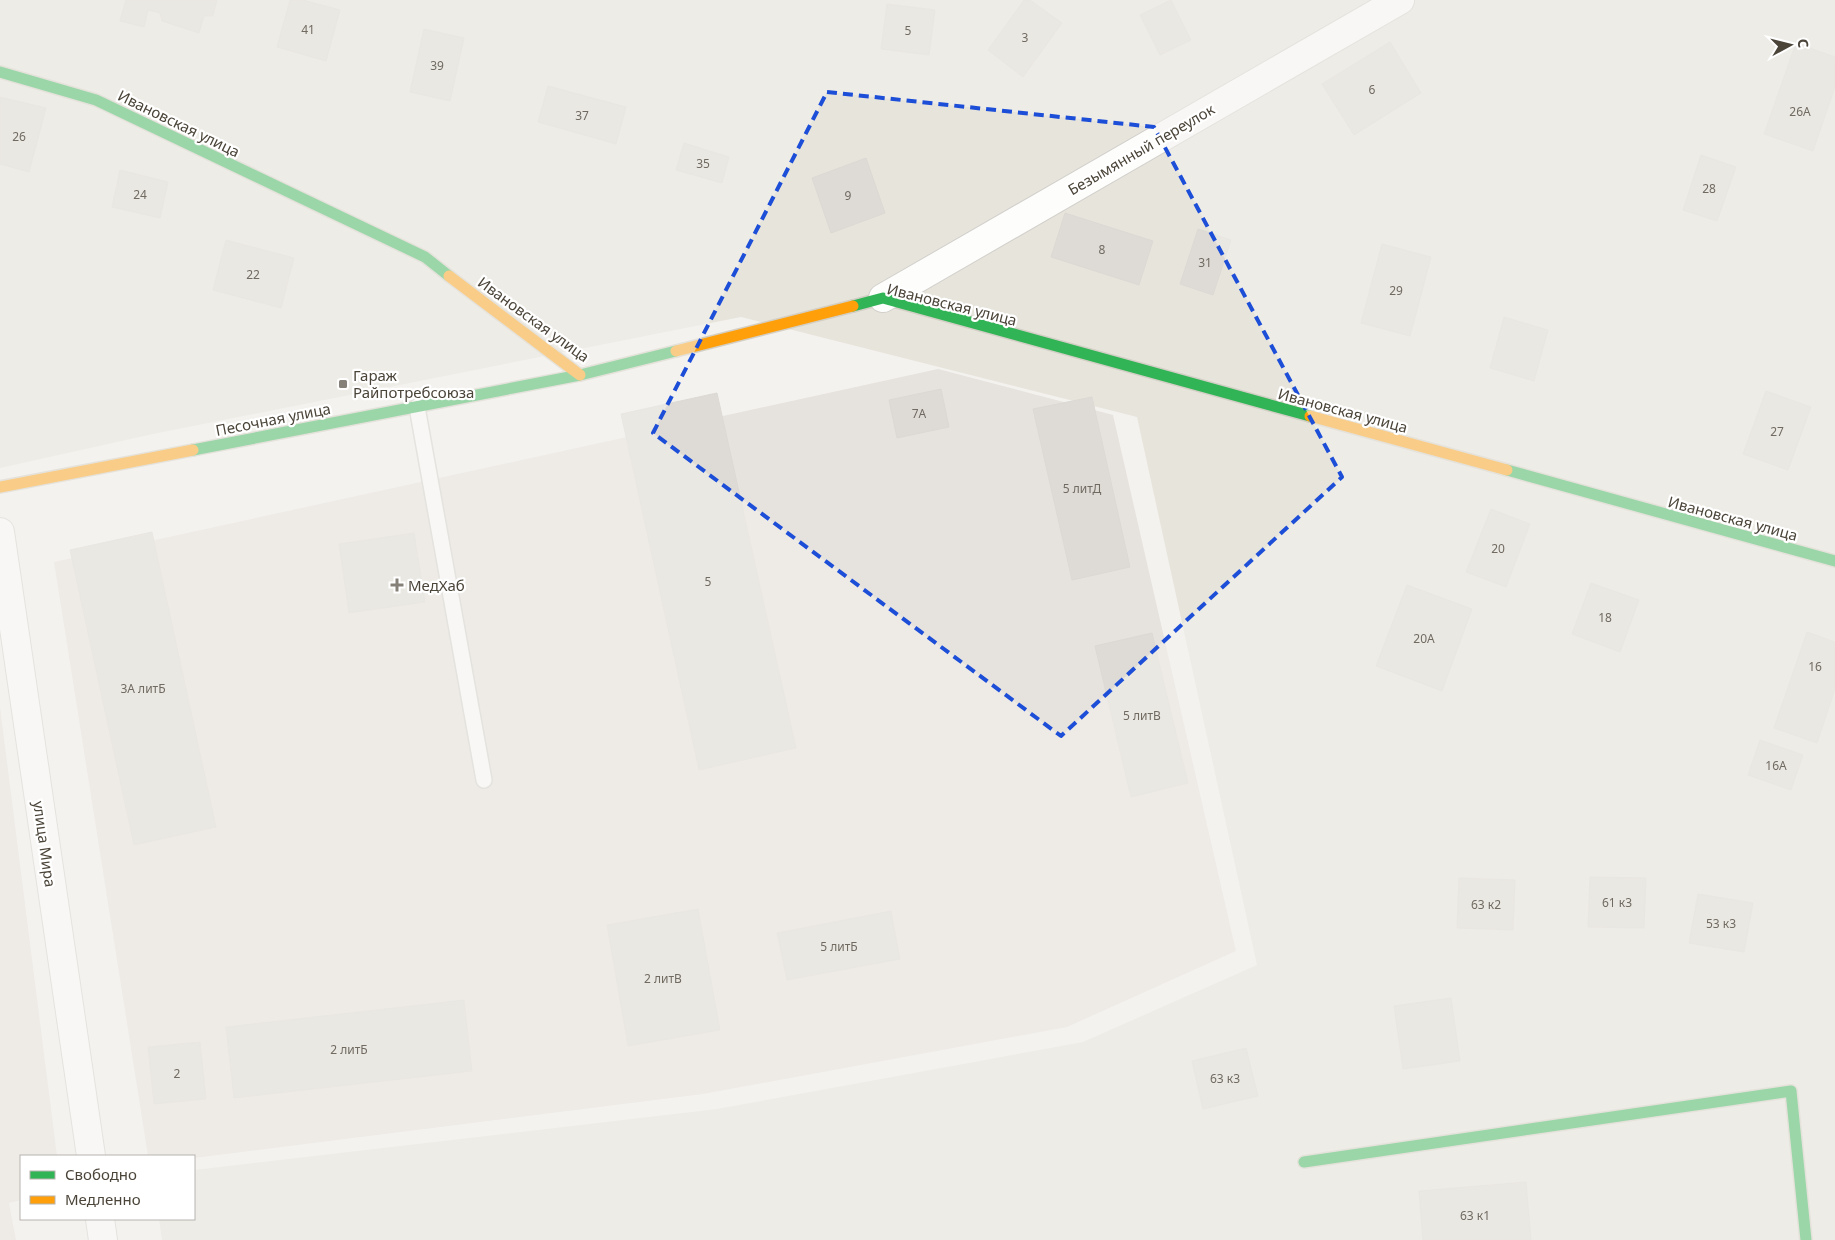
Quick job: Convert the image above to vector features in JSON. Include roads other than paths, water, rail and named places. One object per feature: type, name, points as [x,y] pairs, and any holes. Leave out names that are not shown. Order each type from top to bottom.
[{"type":"street","name":"Безымянный переулок","points":[[883,298],[1400,0]]},
{"type":"street","name":"Ивановская улица","points":[[0,72],[96,100],[425,257],[580,375],[883,298],[1835,561]]},
{"type":"street","name":"Песочная улица","points":[[0,487],[580,375]]},
{"type":"street","name":"улица Мира","points":[[0,532],[90,1155]]},
{"type":"street","points":[[1304,1162],[1791,1091],[1806,1240]]},
{"type":"street","points":[[100,1220],[103,1240]]},
{"type":"lane","points":[[417,407],[484,780]]},
{"type":"place","name":"Гараж Райпотребсоюза","points":[[343,384]]},
{"type":"place","name":"МедХаб","points":[[397,585]]}]
